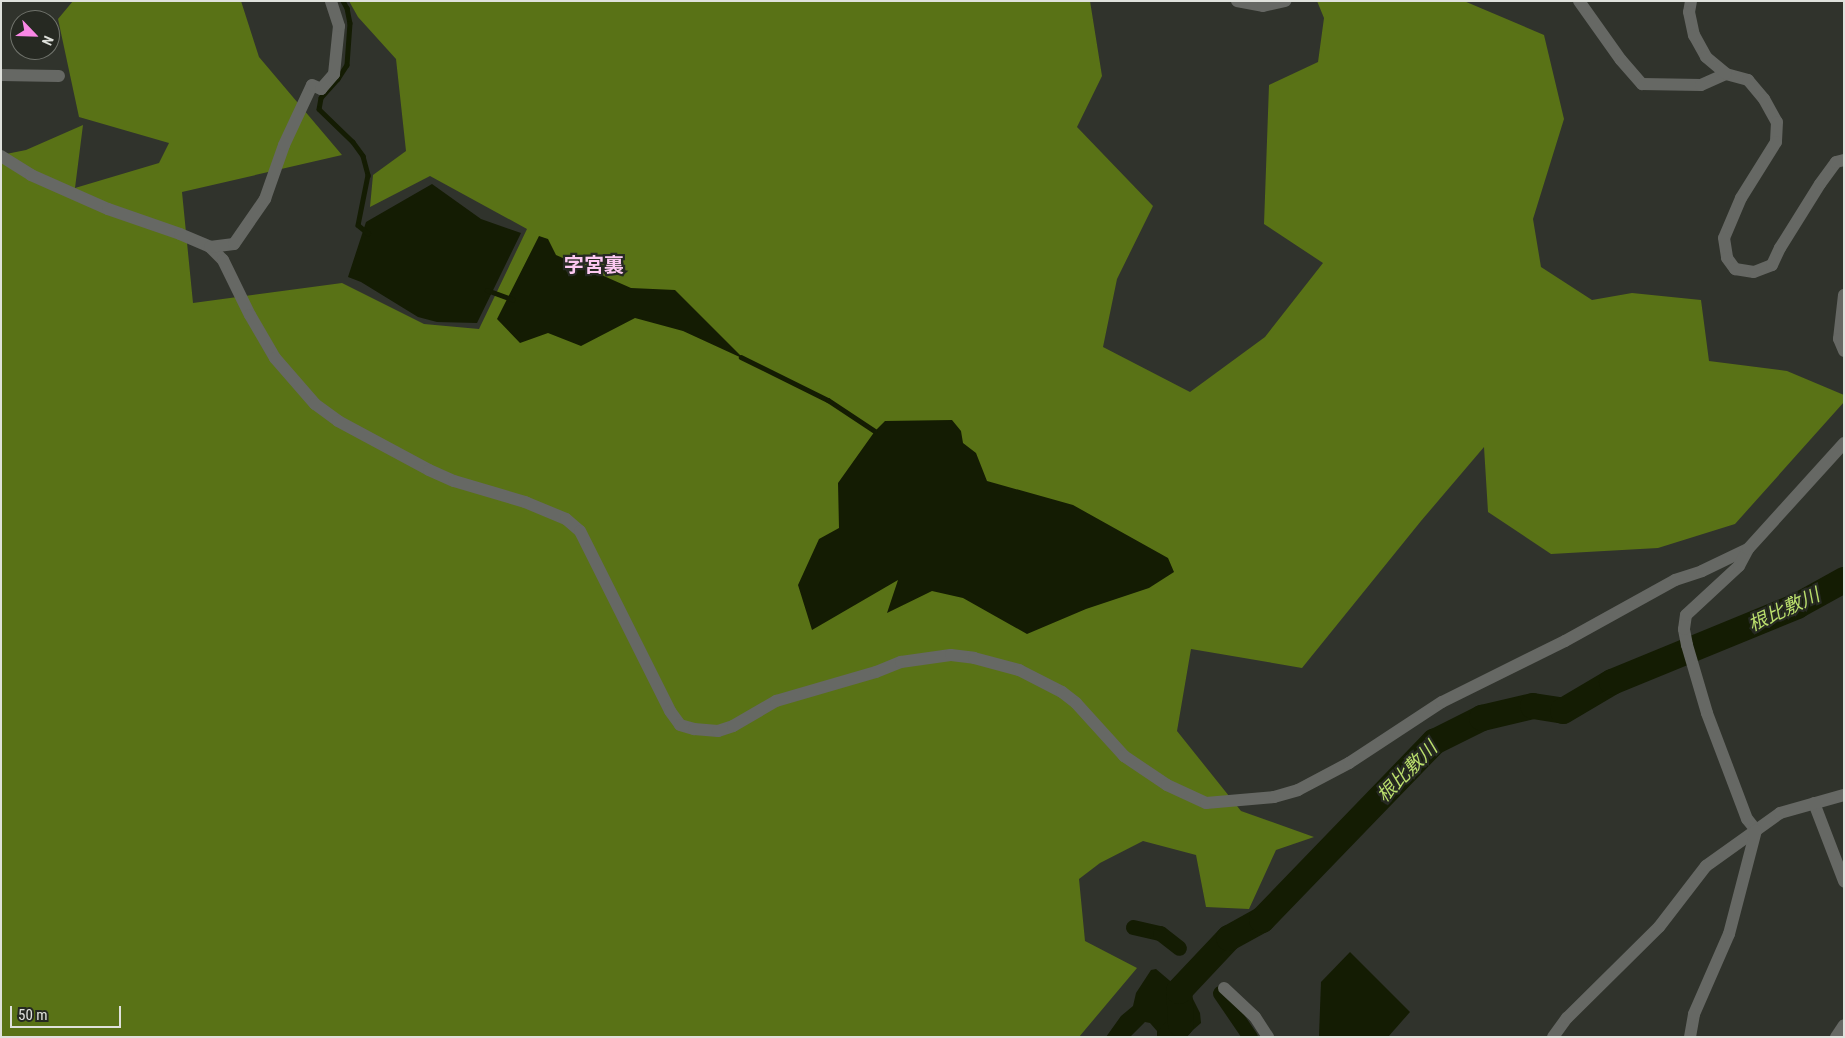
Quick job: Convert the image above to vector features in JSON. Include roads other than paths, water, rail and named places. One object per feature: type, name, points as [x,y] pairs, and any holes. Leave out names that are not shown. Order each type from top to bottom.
[{"type":"street","points":[[210,247],[234,244],[265,199],[284,145],[312,85],[321,89],[334,74],[339,26],[331,1]]},
{"type":"street","points":[[1237,1],[1263,6],[1286,1]]},
{"type":"street","points":[[1578,1],[1621,60],[1642,84],[1700,85],[1726,74]]},
{"type":"street","points":[[1691,1],[1688,12],[1694,35],[1706,57],[1726,74],[1748,80],[1764,99],[1777,122],[1776,142],[1741,198],[1724,238],[1727,258],[1735,269],[1754,272],[1772,265],[1780,248],[1820,184],[1836,162],[1844,160]]},
{"type":"street","points":[[1,75],[59,76]]},
{"type":"street","points":[[1,156],[31,175],[108,209],[180,234],[210,247],[223,260],[250,315],[275,358],[315,404],[338,421],[430,470],[454,480],[557,514],[566,519],[580,531],[670,711],[680,725],[694,729],[718,731],[733,726],[776,701],[876,672],[901,662],[951,655],[974,658],[1019,670],[1062,692],[1076,703],[1124,756],[1167,785],[1206,802],[1274,798],[1298,790],[1349,763],[1442,702],[1565,641],[1675,580],[1702,571],[1748,549]]},
{"type":"street","points":[[1844,295],[1839,338],[1844,351]]},
{"type":"street","points":[[1756,830],[1746,819],[1707,713],[1687,645],[1684,629],[1686,615],[1739,566],[1748,549],[1844,443]]},
{"type":"street","points":[[1553,1037],[1567,1018],[1659,927],[1706,866],[1780,813],[1844,795]]},
{"type":"street","points":[[1814,803],[1844,880]]},
{"type":"street","points":[[1690,1037],[1694,1014],[1729,934],[1756,830]]},
{"type":"street","points":[[1224,988],[1254,1017],[1268,1037]]},
{"type":"street","points":[[1836,1037],[1844,1025]]},
{"type":"waterway","points":[[343,1],[347,8],[350,23],[347,65],[338,79],[321,98],[319,109],[353,142],[363,156],[368,175],[358,225],[368,233]]},
{"type":"waterway","points":[[487,290],[512,299]]},
{"type":"waterway","points":[[741,357],[828,400],[875,431]]},
{"type":"waterway","name":"根比敷川","points":[[1170,1037],[1181,1024],[1179,991],[1229,938],[1262,920],[1434,742],[1482,718],[1533,706],[1563,711],[1612,682],[1797,606],[1844,580]]},
{"type":"waterway","points":[[1133,927],[1160,933],[1179,948]]},
{"type":"waterway","points":[[1220,993],[1250,1037]]},
{"type":"district","name":"字宮裏","points":[[594,265]]}]
